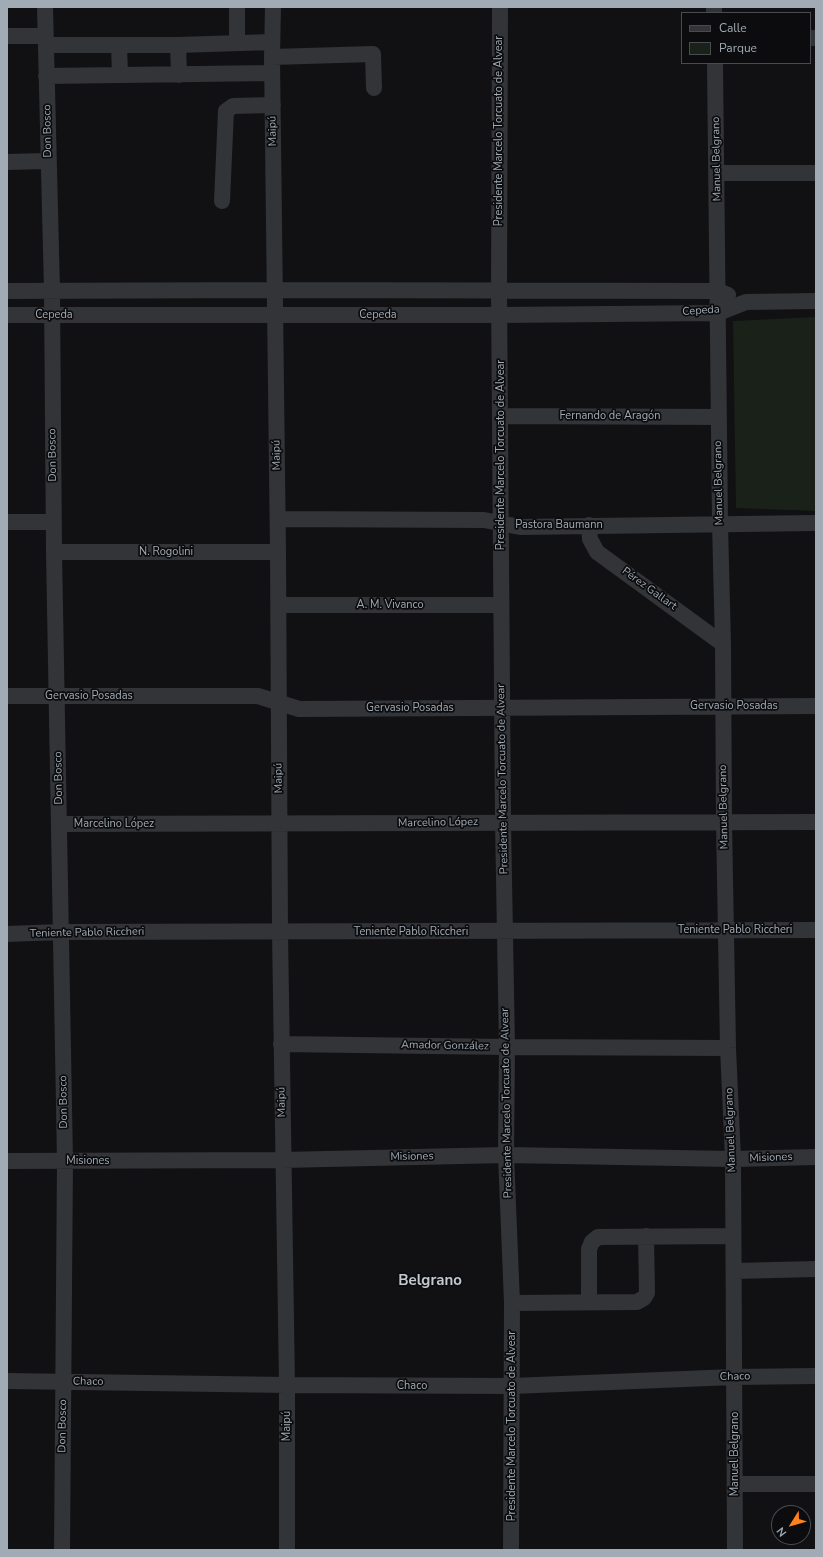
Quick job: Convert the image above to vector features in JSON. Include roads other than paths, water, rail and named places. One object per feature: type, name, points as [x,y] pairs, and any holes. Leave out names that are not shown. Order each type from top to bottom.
[{"type":"street","name":"Don Bosco","points":[[45,7],[52,291],[53,522],[60,824],[60,932],[65,1161],[62,1550]]},
{"type":"street","points":[[236,7],[237,42]]},
{"type":"street","name":"Maipú","points":[[273,7],[272,73],[279,604],[278,703],[282,1160],[287,1385],[287,1550]]},
{"type":"street","name":"Presidente Marcelo Torcuato de Alvear","points":[[500,7],[499,292],[503,822],[507,1047],[506,1155],[512,1303],[510,1550]]},
{"type":"street","points":[[7,36],[119,45],[178,45],[237,42],[272,49],[373,54],[374,88]]},
{"type":"street","points":[[119,45],[120,75]]},
{"type":"street","points":[[178,45],[179,75]]},
{"type":"street","name":"Manuel Belgrano","points":[[715,64],[718,417],[724,644],[724,822],[728,1048],[733,1159],[736,1484],[735,1550]]},
{"type":"street","points":[[46,76],[272,73]]},
{"type":"street","points":[[222,201],[226,110],[232,106],[273,106]]},
{"type":"street","points":[[7,162],[48,161]]},
{"type":"street","points":[[717,173],[816,173]]},
{"type":"street","name":"Cepeda","points":[[7,291],[718,291],[746,302]]},
{"type":"street","name":"Cepeda","points":[[7,315],[500,315],[718,313],[746,302],[816,301]]},
{"type":"street","name":"Fernando de Aragón","points":[[501,416],[718,417]]},
{"type":"street","name":"Pastora Baumann","points":[[278,519],[484,520],[520,527],[816,523]]},
{"type":"street","points":[[7,522],[53,522]]},
{"type":"street","name":"Pérez Gallart","points":[[589,525],[590,539],[597,552],[724,644]]},
{"type":"street","name":"N. Rogolini","points":[[54,552],[278,552]]},
{"type":"street","name":"A. M. Vivanco","points":[[279,604],[501,605]]},
{"type":"street","name":"Gervasio Posadas","points":[[7,696],[258,696],[300,709],[816,706]]},
{"type":"street","name":"Marcelino López","points":[[60,824],[816,822]]},
{"type":"street","name":"Teniente Pablo Riccheri","points":[[7,934],[60,932],[816,930]]},
{"type":"street","name":"Amador González","points":[[281,1044],[728,1048]]},
{"type":"street","name":"Misiones","points":[[7,1161],[282,1160],[506,1155],[733,1159],[816,1157]]},
{"type":"street","points":[[512,1303],[638,1302],[648,1293],[646,1236]]},
{"type":"street","points":[[589,1302],[589,1249],[592,1242],[598,1237],[733,1236]]},
{"type":"street","points":[[734,1271],[816,1269]]},
{"type":"street","name":"Chaco","points":[[7,1381],[287,1385],[512,1386],[734,1377],[816,1376]]},
{"type":"street","points":[[736,1484],[816,1484]]},
{"type":"district","name":"Belgrano","points":[[430,1281]]}]
